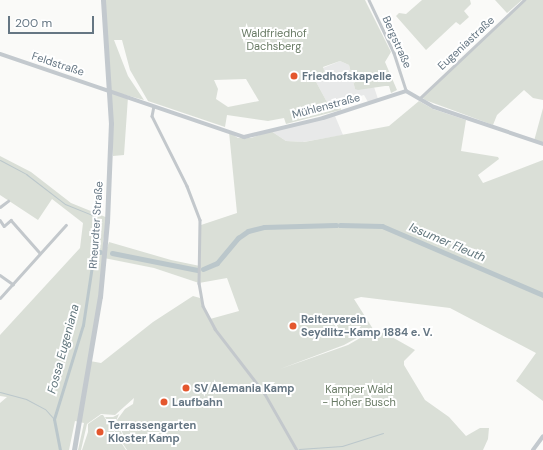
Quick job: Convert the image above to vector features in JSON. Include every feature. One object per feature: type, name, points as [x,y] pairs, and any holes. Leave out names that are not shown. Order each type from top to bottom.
[{"type":"main road","name":"Rheurdter Straße","points":[[74,450],[92,350],[105,249],[111,140],[110,91],[103,0]]},
{"type":"street","name":"Bergstraße","points":[[369,0],[394,53],[406,91]]},
{"type":"street","name":"Eugeniastraße","points":[[420,98],[524,0]]},
{"type":"street","name":"Feldstraße","points":[[0,54],[110,91]]},
{"type":"street","name":"Mühlenstraße","points":[[110,91],[240,136],[249,137],[323,118],[406,91]]},
{"type":"street","points":[[406,91],[434,107],[543,144]]},
{"type":"street","points":[[154,106],[152,116],[187,186],[200,220],[199,283],[203,306],[219,334],[265,394],[297,450]]},
{"type":"street","points":[[0,207],[8,201]]},
{"type":"street","points":[[0,220],[4,226],[11,220],[40,253]]},
{"type":"street","points":[[0,298],[66,225]]},
{"type":"street","points":[[0,275],[13,284]]},
{"type":"street","points":[[533,450],[543,436]]},
{"type":"shaded area","points":[[340,61],[349,65],[355,89],[374,87],[378,99],[368,102],[364,95],[328,104],[314,78],[325,73],[323,68]]},
{"type":"shaded area","points":[[335,116],[343,135],[303,142],[286,141],[271,131]]},
{"type":"green space","name":"Waldfriedhof Dachsberg","points":[[105,0],[365,0],[391,52],[385,62],[397,90],[391,93],[389,86],[358,90],[355,89],[349,65],[340,61],[323,67],[325,73],[314,78],[328,104],[339,103],[341,110],[286,124],[284,118],[268,121],[227,115],[225,127],[148,101],[130,70],[122,40],[114,40],[128,76],[144,100],[122,94],[128,97],[124,155],[113,156]],"holes":[[[246,79],[259,101],[228,107],[216,99],[218,89],[214,80]]]},
{"type":"green space","points":[[422,0],[470,0],[471,4],[464,11],[469,17],[460,25],[456,22],[426,50],[396,16],[399,13],[406,14]]},
{"type":"green space","points":[[495,0],[522,0],[507,13]]},
{"type":"green space","points":[[524,0],[543,0],[543,100],[533,98],[524,90],[497,115],[493,125],[425,100],[422,97]]},
{"type":"green space","name":"Kamper Wald - Hoher Busch","points":[[419,101],[433,109],[466,120],[461,151],[498,157],[499,159],[478,175],[483,183],[543,160],[543,401],[516,381],[536,353],[450,308],[361,297],[354,299],[373,329],[344,345],[280,369],[348,345],[374,330],[383,332],[415,350],[404,361],[404,365],[425,400],[449,417],[466,436],[480,428],[489,428],[488,439],[483,450],[127,450],[121,441],[123,434],[117,420],[125,409],[133,404],[134,398],[115,415],[101,414],[87,424],[81,450],[78,450],[84,423],[75,421],[69,450],[0,450],[0,403],[7,397],[0,396],[0,335],[80,248],[83,223],[52,199],[38,220],[0,195],[0,156],[31,172],[71,203],[108,218],[103,241],[104,256],[109,242],[171,260],[200,266],[201,225],[237,213],[229,132],[238,138],[251,138],[271,131],[286,141],[304,142],[389,126]],"holes":[[[104,258],[154,268],[199,283],[227,278],[239,311],[210,319],[200,298],[193,296],[153,322],[101,363],[90,361]]]},
{"type":"green space","points":[[543,108],[543,144],[534,141]]},
{"type":"green space","points":[[119,414],[116,421],[122,434],[120,439],[105,417],[113,417]]},
{"type":"green space","name":"Terrassengarten Kloster Kamp","points":[[103,415],[126,450],[82,450],[88,432],[88,424]]},
{"type":"waterway","points":[[0,160],[26,174],[65,204],[92,215],[96,220],[94,252]]},
{"type":"waterway","name":"Issumer Fleuth","points":[[203,269],[217,263],[238,238],[248,231],[264,227],[336,225]]},
{"type":"waterway","name":"Issumer Fleuth","points":[[340,225],[382,226],[543,295]]},
{"type":"waterway","name":"Fossa Eugeniana","points":[[60,450],[54,419],[83,325],[94,252]]},
{"type":"waterway","name":"Fossa Eugeniana","points":[[94,252],[100,252]]},
{"type":"waterway","name":"Issumer Fleuth","points":[[112,253],[197,270]]},
{"type":"waterway","points":[[0,392],[26,399],[45,409],[54,419]]},
{"type":"waterway","points":[[299,449],[342,446],[383,433]]},
{"type":"place","name":"Friedhofskapelle","points":[[294,76]]},
{"type":"place","name":"Reiterverein Seydlitz-Kamp 1884 e. V.","points":[[293,326]]},
{"type":"place","name":"SV Alemania Kamp","points":[[186,388]]},
{"type":"place","name":"Laufbahn","points":[[164,402]]},
{"type":"place","name":"Terrassengarten Kloster Kamp","points":[[100,432]]}]
